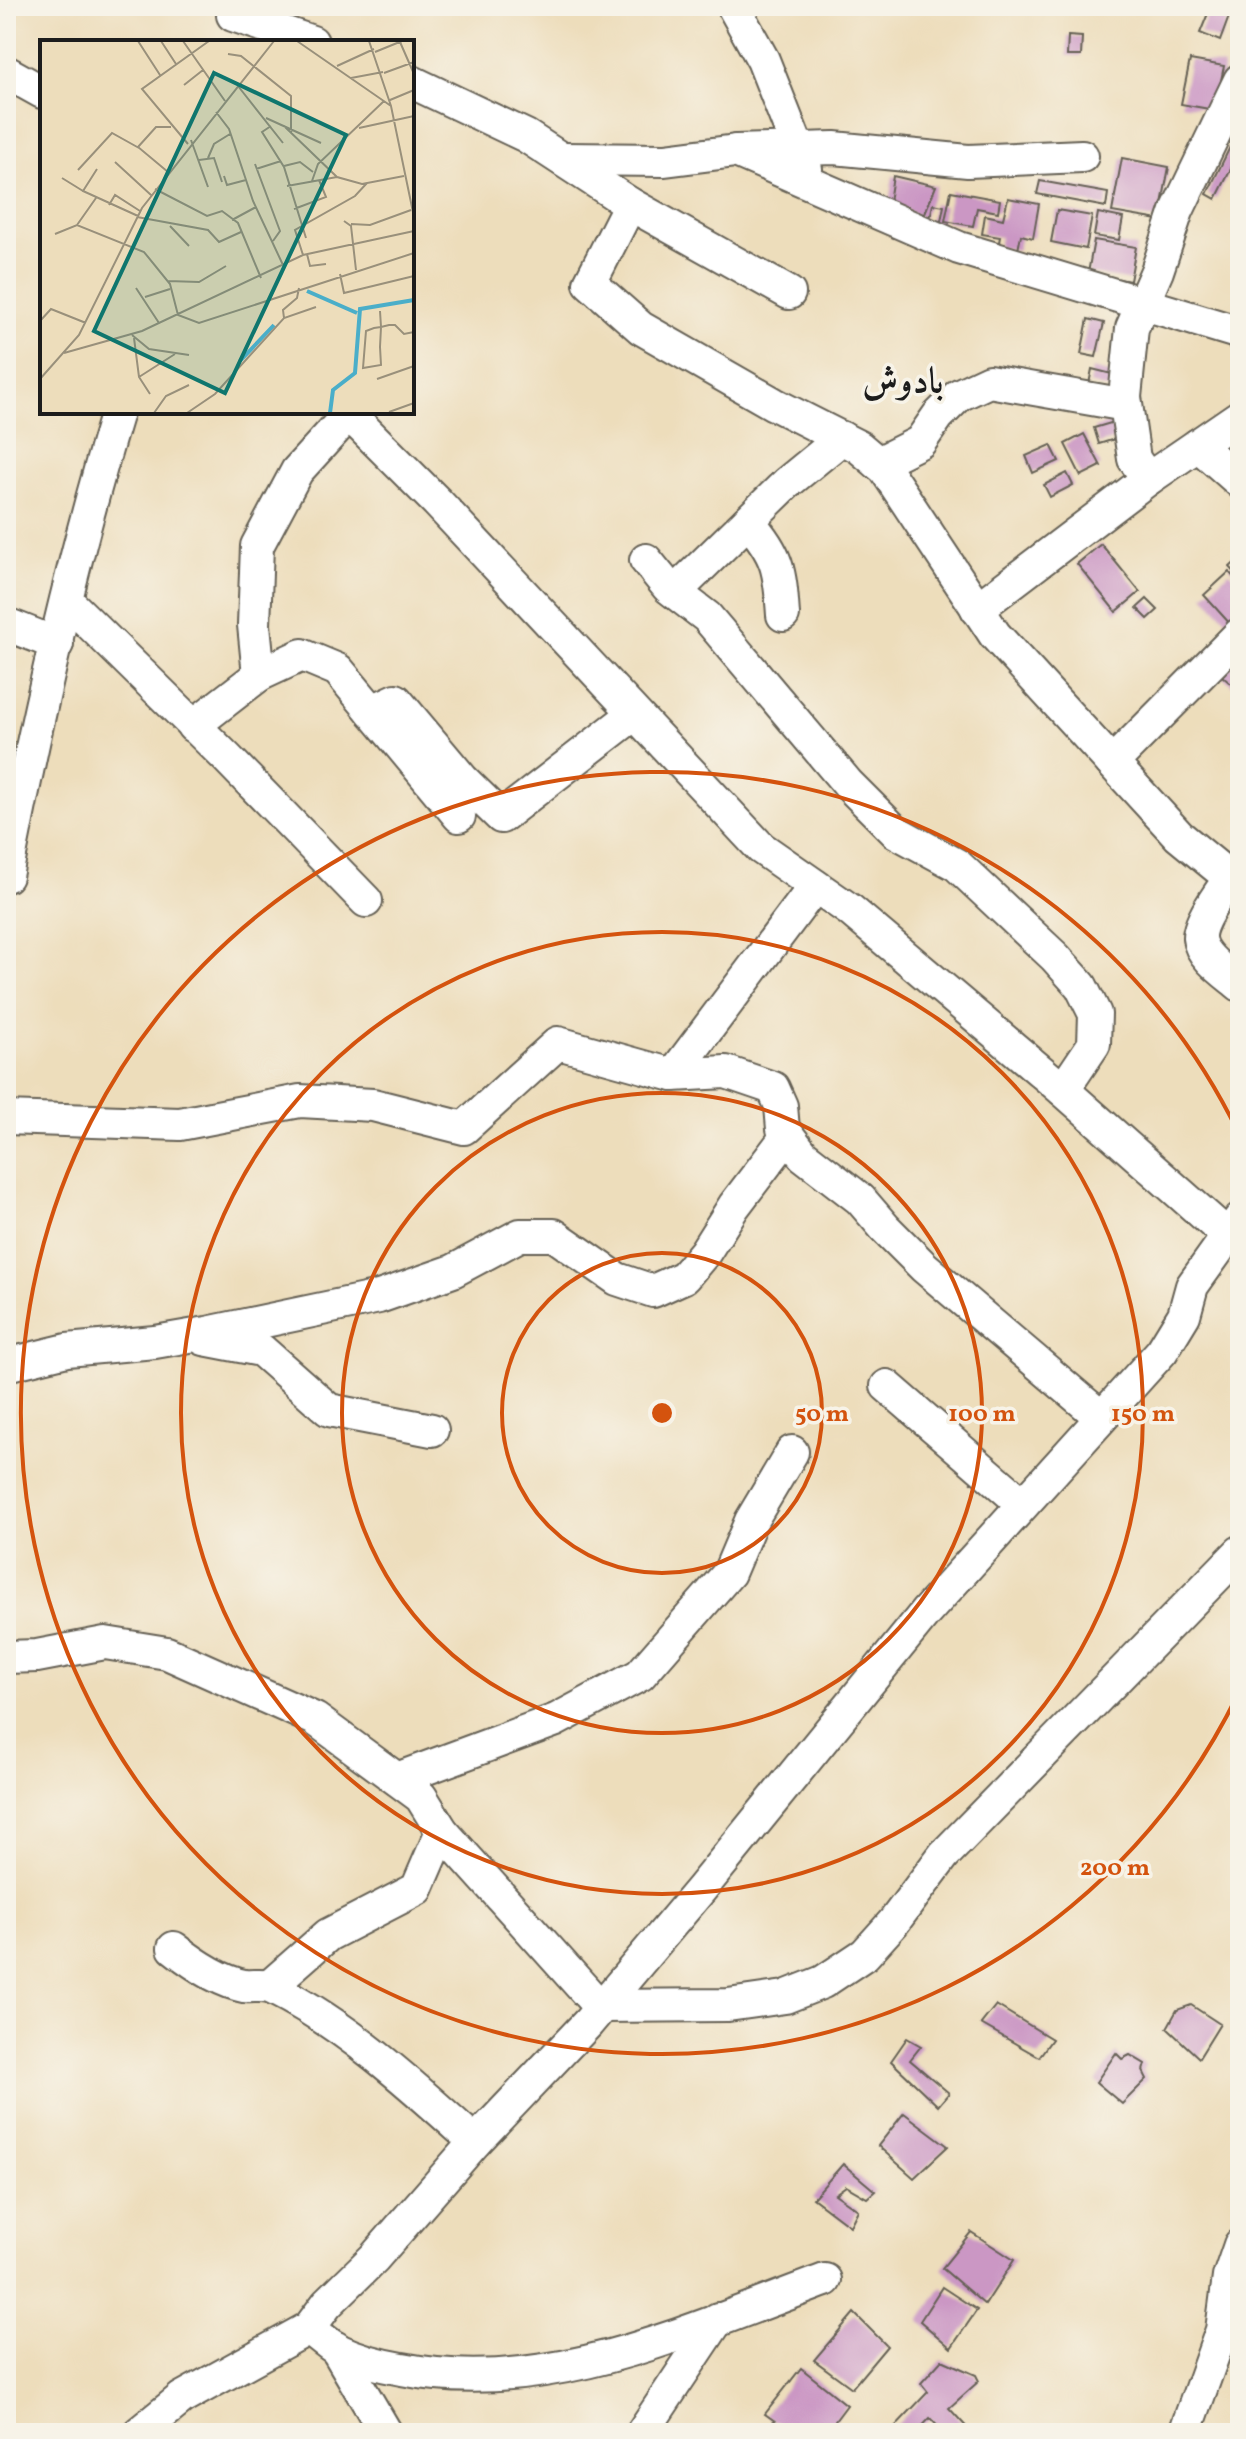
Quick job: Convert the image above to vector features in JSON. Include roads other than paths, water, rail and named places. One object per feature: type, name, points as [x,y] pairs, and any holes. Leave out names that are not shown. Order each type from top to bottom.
[{"type":"street","points":[[733,6],[763,60],[811,183]]},
{"type":"street","points":[[232,21],[304,40]]},
{"type":"street","points":[[6,72],[40,91]]},
{"type":"street","points":[[1148,479],[1134,459],[1126,405],[1132,328],[1157,271],[1177,211],[1240,80]]},
{"type":"street","points":[[414,83],[526,136],[630,204],[789,293]]},
{"type":"street","points":[[562,159],[665,160],[736,151],[834,148],[968,161],[1082,156]]},
{"type":"street","points":[[736,151],[959,248],[1240,333]]},
{"type":"street","points":[[630,204],[590,283],[641,328],[722,376],[859,447],[885,469],[995,635],[1179,836],[1237,877],[1202,924],[1199,939],[1207,955],[1240,985]]},
{"type":"street","points":[[878,463],[920,442],[938,416],[959,395],[989,381],[1126,405]]},
{"type":"street","points":[[6,876],[28,765],[67,601],[116,414]]},
{"type":"street","points":[[259,675],[254,625],[257,546],[297,471],[347,414]]},
{"type":"street","points":[[139,2433],[182,2398],[309,2328],[327,2304],[374,2258],[475,2142],[588,2023],[917,1623],[1162,1351],[1184,1315],[1192,1286],[1233,1227],[1063,1090],[850,910],[761,848],[437,502],[349,414]]},
{"type":"street","points":[[977,609],[1148,479],[1240,416]]},
{"type":"street","points":[[675,592],[787,483],[842,438]]},
{"type":"street","points":[[1198,445],[1240,482]]},
{"type":"street","points":[[748,521],[766,541],[780,572],[783,615]]},
{"type":"street","points":[[646,560],[675,592],[707,617],[838,772],[896,832],[957,865],[1055,957],[1081,986],[1095,1014],[1094,1044],[1063,1090]]},
{"type":"street","points":[[67,601],[227,758],[366,901]]},
{"type":"street","points":[[6,624],[57,644]]},
{"type":"street","points":[[1112,763],[1240,634]]},
{"type":"street","points":[[193,726],[259,675],[302,655],[338,670],[459,816]]},
{"type":"street","points":[[372,711],[396,700],[463,780],[501,817],[634,714]]},
{"type":"street","points":[[673,1075],[815,886]]},
{"type":"street","points":[[6,1118],[180,1124],[300,1101],[373,1105],[464,1128],[558,1043],[673,1075],[726,1072],[773,1088],[781,1106],[783,1129],[803,1155],[860,1199],[924,1267],[1101,1417]]},
{"type":"street","points":[[6,1365],[67,1350],[189,1336],[379,1297],[453,1271],[520,1235],[554,1235],[617,1279],[653,1291],[684,1277],[788,1135]]},
{"type":"street","points":[[189,1336],[261,1350],[329,1410],[432,1430]]},
{"type":"street","points":[[887,1386],[1023,1504]]},
{"type":"street","points":[[397,1779],[556,1720],[640,1675],[729,1573],[751,1521],[792,1452]]},
{"type":"street","points":[[6,1657],[37,1656],[105,1643],[167,1653],[315,1719],[421,1797],[442,1831],[599,2006],[728,2005],[785,1997],[823,1982],[865,1954],[893,1923],[944,1855],[1240,1552]]},
{"type":"street","points":[[270,1986],[328,1935],[417,1889],[442,1831]]},
{"type":"street","points":[[174,1948],[197,1966],[242,1986],[270,1986],[314,2011],[399,2073],[475,2142]]},
{"type":"street","points":[[1185,2433],[1222,2330],[1229,2277],[1240,2245]]},
{"type":"street","points":[[309,2328],[336,2348],[368,2363],[426,2374],[493,2377],[560,2369],[625,2351],[825,2280]]},
{"type":"street","points":[[642,2433],[718,2319]]},
{"type":"street","points":[[336,2348],[386,2433]]},
{"type":"waterway","points":[[1240,2064],[1240,2104]]},
{"type":"district","name":"بادوش","points":[[903,379]]}]
